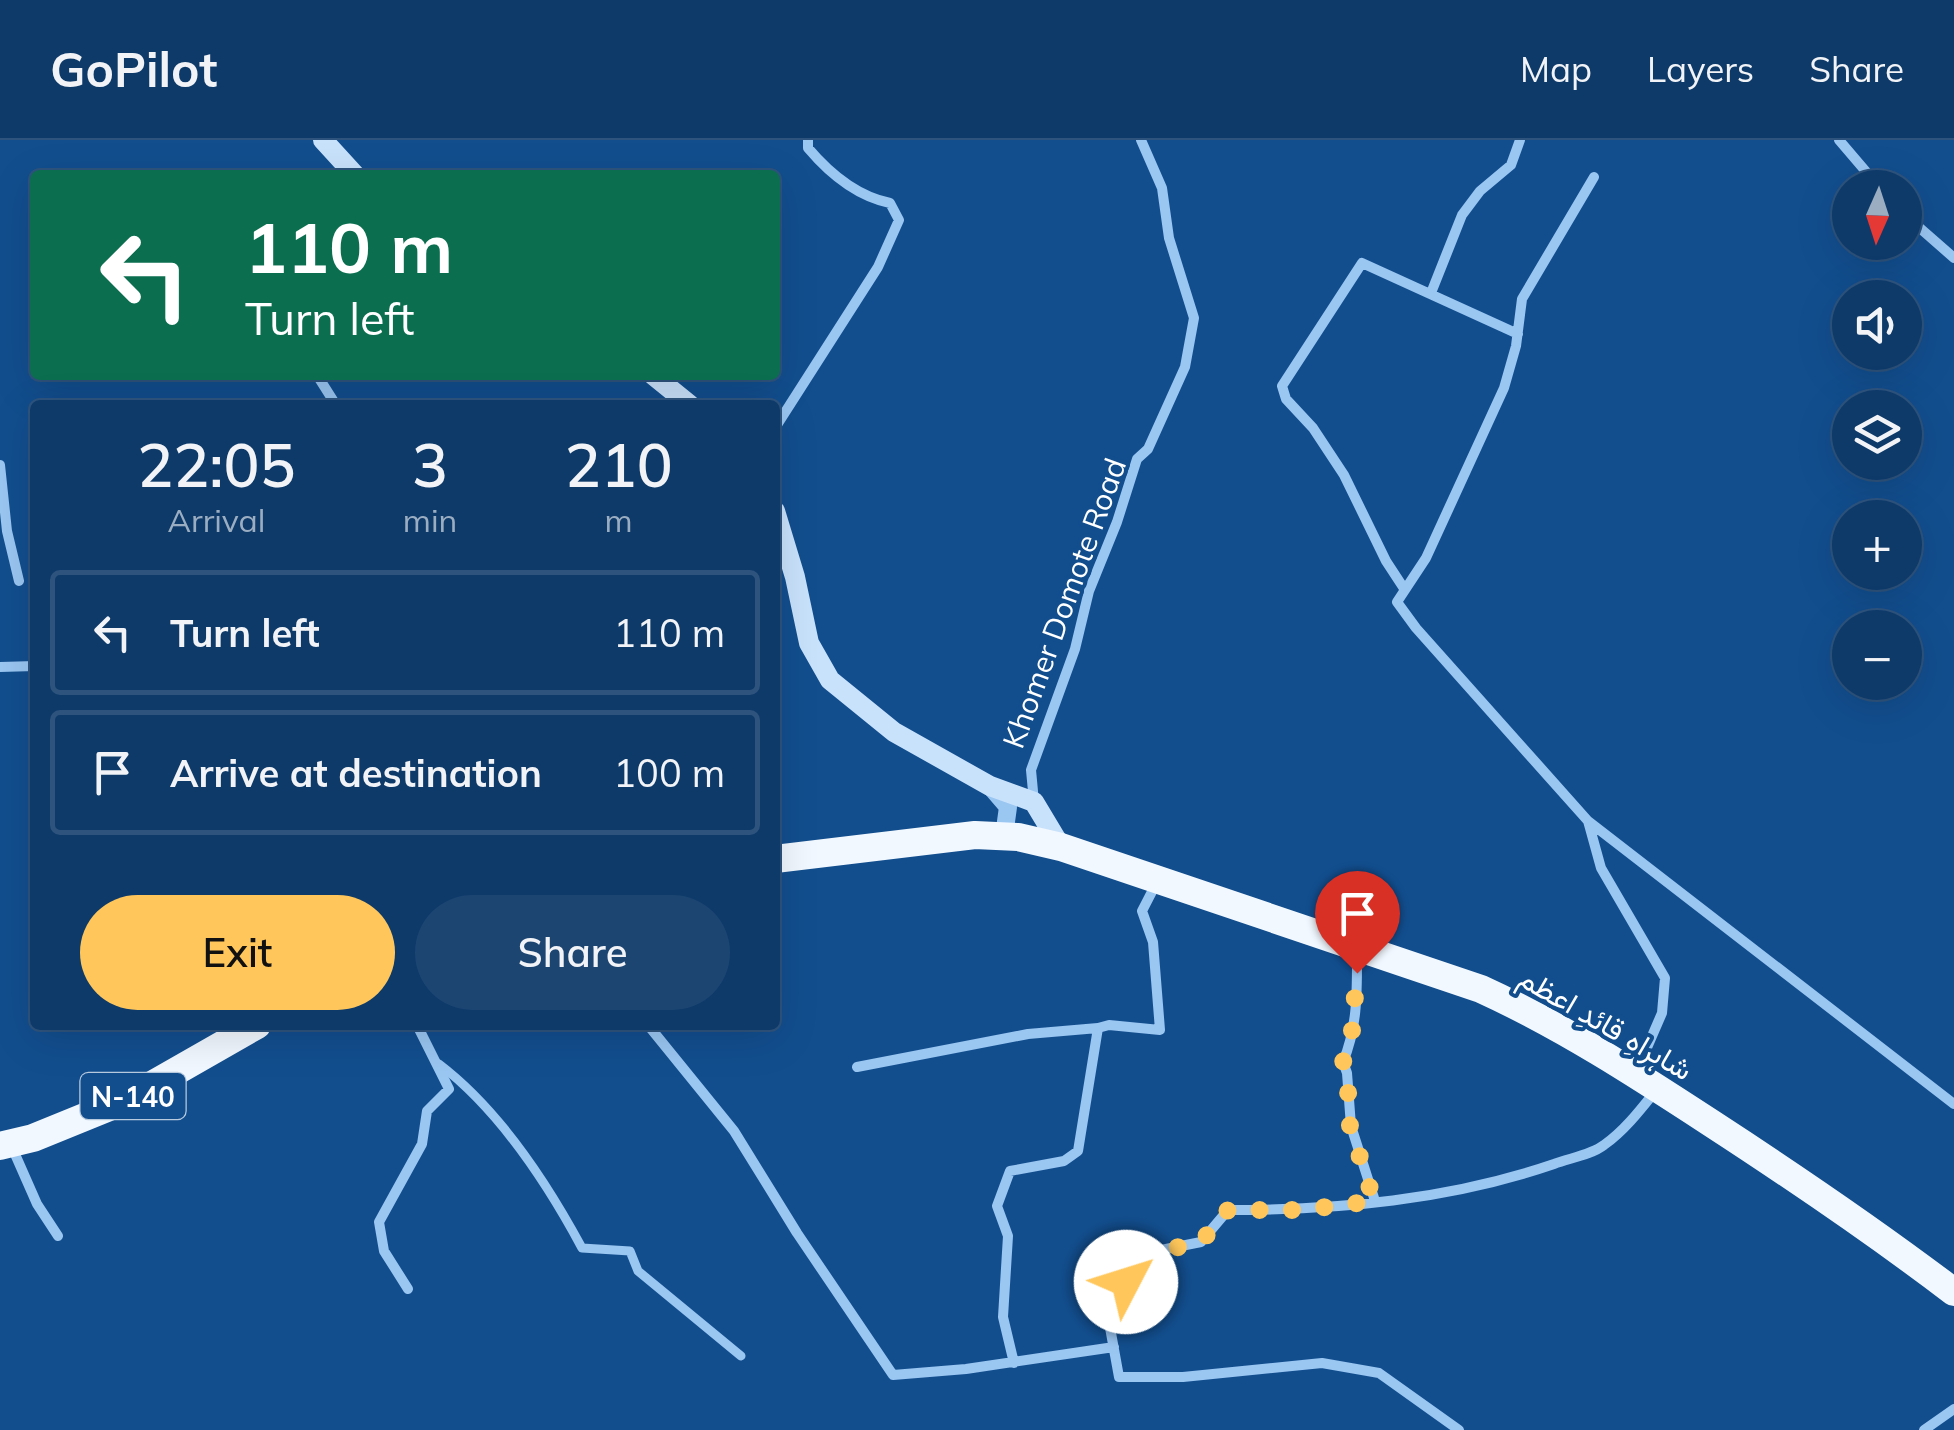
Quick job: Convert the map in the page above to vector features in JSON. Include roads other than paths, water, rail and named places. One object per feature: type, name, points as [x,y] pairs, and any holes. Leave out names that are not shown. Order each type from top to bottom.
[{"type":"highway","name":"شاہراہِ قائدِ اعظم","points":[[780,858],[975,836],[1004,836],[1061,846],[1481,989],[1543,1018],[1646,1081],[1852,1214],[1954,1292]]},
{"type":"highway","name":"N-140","points":[[5,1145],[124,1101],[248,1030]]},
{"type":"main road","points":[[322,140],[351,170]]},
{"type":"main road","points":[[659,380],[684,400]]},
{"type":"main road","points":[[780,527],[810,644],[830,680],[894,732],[990,786],[1034,802],[1061,846]]},
{"type":"street","points":[[780,420],[878,267],[899,220],[890,203],[868,199],[826,169],[808,148],[808,140]]},
{"type":"street","name":"Khomer Domote Road","points":[[1034,802],[1032,770],[1075,649],[1088,591],[1117,522],[1137,459],[1148,449],[1185,367],[1194,318],[1169,238],[1162,188],[1141,140]]},
{"type":"street","points":[[1431,293],[1462,215],[1480,191],[1511,165],[1520,140]]},
{"type":"street","points":[[1839,140],[1865,170]]},
{"type":"street","points":[[1594,177],[1522,299],[1518,334],[1504,388],[1426,558],[1397,602],[1588,822],[1954,1104]]},
{"type":"street","points":[[1922,230],[1954,258]]},
{"type":"street","points":[[1404,590],[1344,474],[1313,428],[1286,399],[1282,386],[1362,263],[1518,334]]},
{"type":"street","points":[[0,465],[7,530],[19,581]]},
{"type":"street","points":[[0,667],[30,666]]},
{"type":"street","points":[[990,786],[1008,807],[1004,836]]},
{"type":"street","points":[[1104,1289],[1126,1282],[1156,1252],[1201,1242],[1228,1210],[1302,1210],[1422,1199],[1532,1171],[1601,1148],[1630,1122],[1646,1081],[1662,1012],[1665,978],[1601,868],[1588,822]]},
{"type":"street","points":[[857,1067],[1028,1034],[1109,1025],[1160,1030],[1153,942],[1142,911],[1158,879]]},
{"type":"street","points":[[1357,946],[1357,1000],[1351,1042],[1343,1062],[1350,1126],[1374,1201]]},
{"type":"street","points":[[1014,1363],[1004,1317],[1008,1236],[997,1206],[1010,1171],[1064,1161],[1078,1151],[1098,1028]]},
{"type":"street","points":[[408,1289],[384,1251],[378,1222],[422,1144],[427,1111],[449,1089],[421,1030]]},
{"type":"street","points":[[652,1030],[734,1131],[893,1375],[1014,1363],[1114,1347]]},
{"type":"street","points":[[439,1064],[468,1086],[492,1113],[564,1214],[582,1248],[630,1251],[638,1272],[740,1356]]},
{"type":"street","points":[[5,1145],[58,1236]]},
{"type":"street","points":[[1105,1252],[1104,1289],[1119,1377],[1183,1377],[1322,1363],[1378,1373],[1460,1430]]},
{"type":"street","points":[[1924,1430],[1954,1409]]}]
